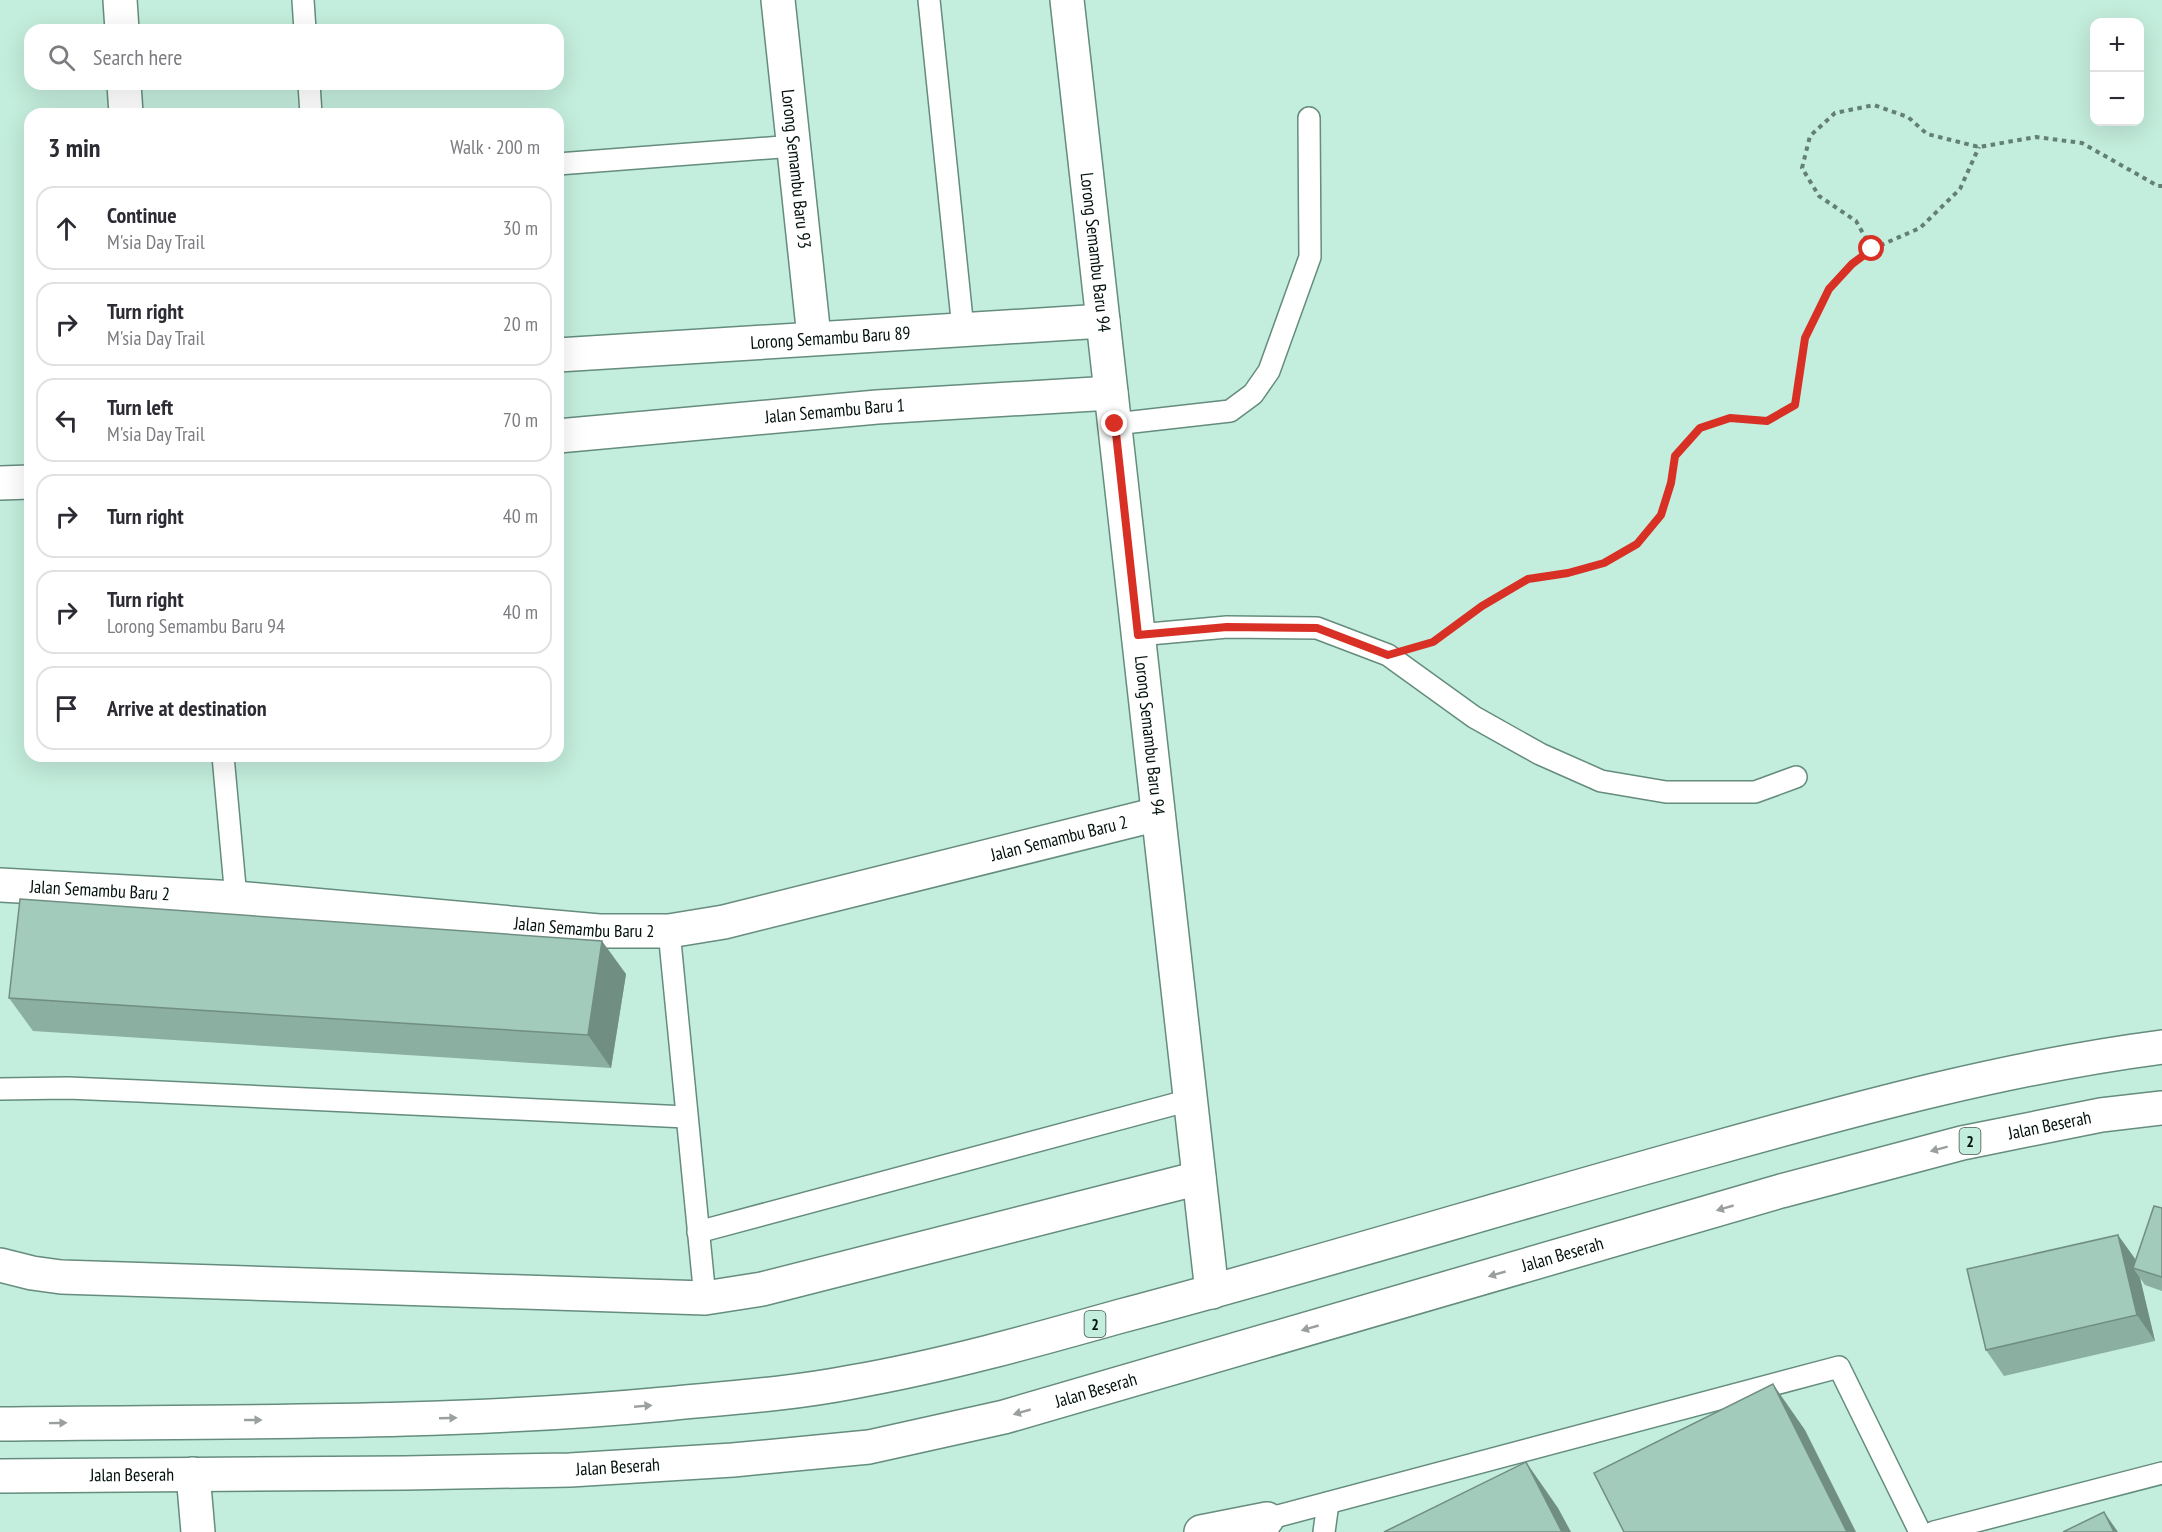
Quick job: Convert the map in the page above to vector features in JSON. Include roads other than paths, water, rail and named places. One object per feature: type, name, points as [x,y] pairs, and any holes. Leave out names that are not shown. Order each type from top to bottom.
[{"type":"main road","points":[[120,0],[122,24]]},
{"type":"main road","name":"Lorong Semambu Baru 93","points":[[778,0],[814,337]]},
{"type":"main road","name":"Lorong Semambu Baru 94","points":[[1067,0],[1212,1292]]},
{"type":"main road","points":[[124,90],[126,108]]},
{"type":"main road","name":"Lorong Semambu Baru 89","points":[[564,355],[814,337],[1103,321]]},
{"type":"main road","name":"Jalan Semambu Baru 1","points":[[564,435],[866,408],[1113,409]]},
{"type":"main road","points":[[0,483],[24,482]]},
{"type":"main road","name":"Jalan Semambu Baru 2","points":[[0,885],[236,898],[599,931],[669,931],[724,922],[1158,814]]},
{"type":"main road","name":"2","points":[[0,1424],[419,1419],[568,1413],[724,1399],[861,1380],[989,1352],[1212,1292],[1762,1134],[1948,1086],[2091,1056],[2162,1047]]},
{"type":"main road","name":"Jalan Beserah","points":[[0,1476],[570,1470],[733,1460],[869,1447],[1004,1417],[1781,1191],[1962,1143],[2101,1116],[2162,1108]]},
{"type":"main road","points":[[0,1264],[32,1273],[61,1277],[705,1298],[762,1289],[1199,1178]]},
{"type":"main road","points":[[193,1474],[198,1532]]},
{"type":"main road","points":[[1201,1532],[1267,1526]]},
{"type":"lane","points":[[303,0],[305,24]]},
{"type":"lane","points":[[929,0],[963,329]]},
{"type":"lane","points":[[309,90],[311,108]]},
{"type":"lane","points":[[1113,409],[1230,411],[1253,394],[1269,371],[1310,257],[1309,118]]},
{"type":"lane","points":[[564,164],[794,146]]},
{"type":"lane","points":[[1138,635],[1227,627],[1317,628],[1388,655],[1474,717],[1540,754],[1601,781],[1666,792],[1755,792],[1796,777]]},
{"type":"lane","points":[[224,762],[236,898]]},
{"type":"lane","points":[[669,931],[705,1298]]},
{"type":"lane","points":[[0,1089],[139,1090],[686,1117]]},
{"type":"lane","points":[[698,1232],[1190,1100]]},
{"type":"lane","points":[[1267,1526],[1328,1503],[1839,1367],[1920,1532]]},
{"type":"lane","points":[[1934,1532],[2162,1473]]},
{"type":"lane","points":[[1324,1532],[1328,1503]]}]
